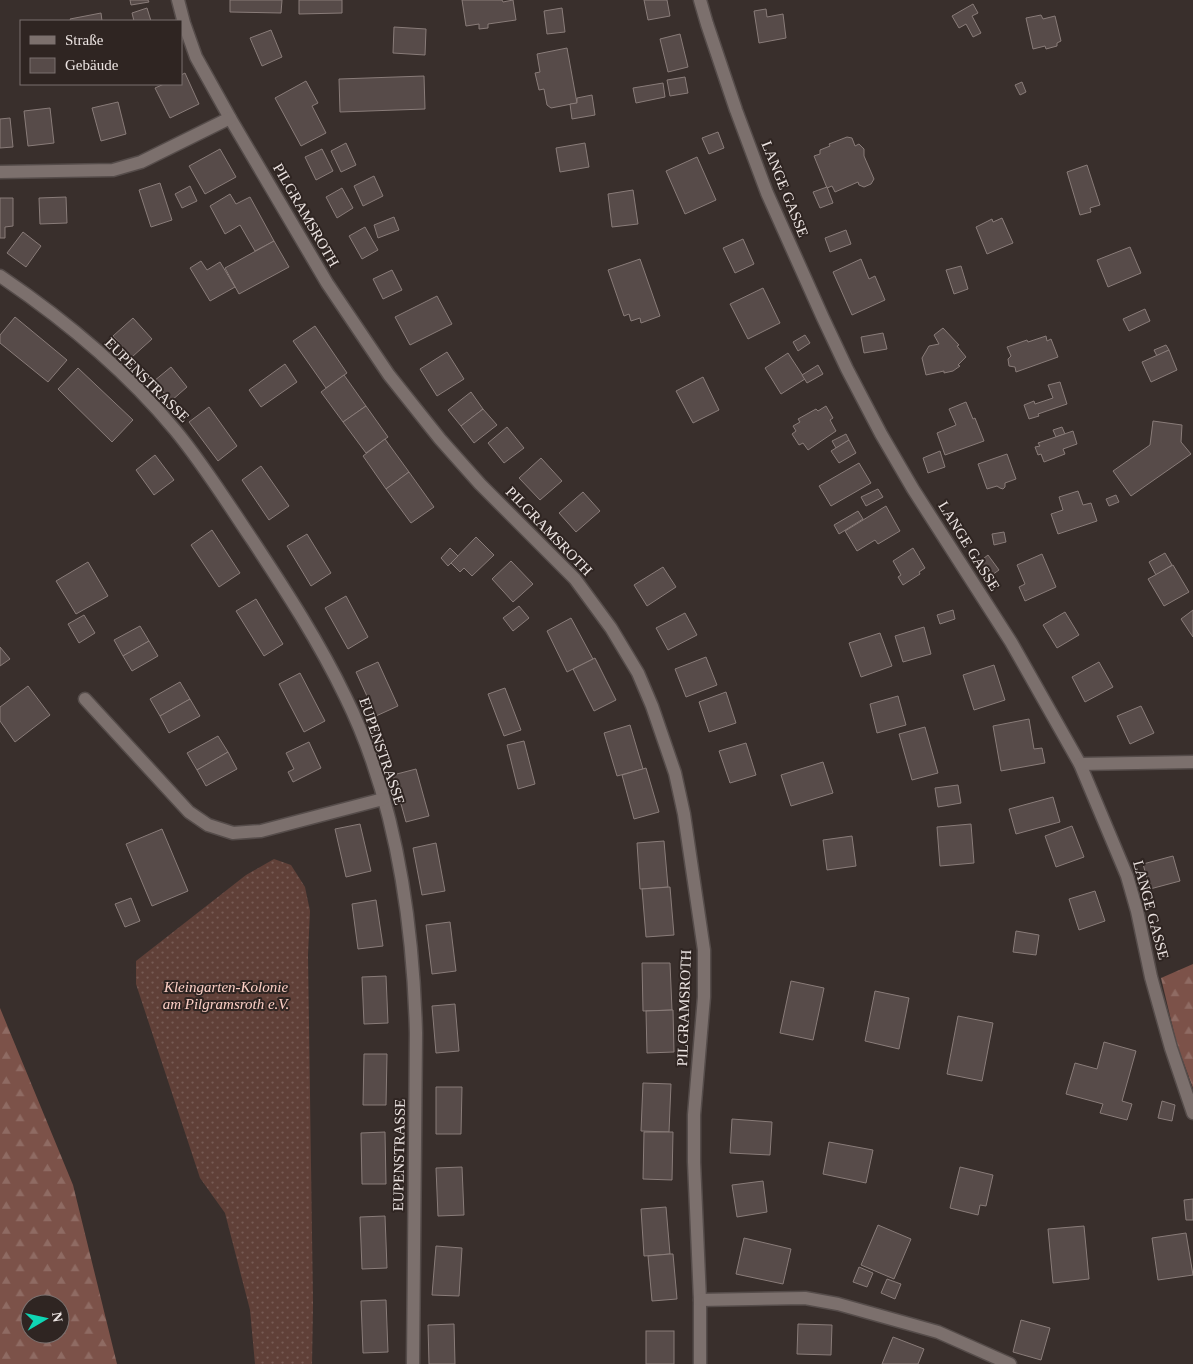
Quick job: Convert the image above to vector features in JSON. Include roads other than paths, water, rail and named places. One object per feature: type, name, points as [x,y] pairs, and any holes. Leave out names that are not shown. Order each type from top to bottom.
[{"type":"street","name":"PILGRAMSROTH","points":[[178,0],[196,57],[326,283],[390,375],[440,439],[480,484],[575,579],[611,628],[638,672],[652,706],[675,773],[684,814],[704,950],[704,997],[694,1115],[694,1162],[700,1300],[700,1364]]},
{"type":"street","name":"LANGE GASSE","points":[[700,0],[706,24],[767,193],[847,369],[899,465],[1011,642],[1080,764],[1127,876],[1137,911],[1151,977],[1171,1048],[1193,1113]]},
{"type":"street","points":[[0,172],[113,170],[140,162],[230,118]]},
{"type":"street","name":"EUPENSTRASSE","points":[[0,276],[38,303],[89,344],[148,399],[176,431],[202,466],[284,588],[318,643],[346,697],[369,755],[394,840],[405,903],[415,988],[413,1364]]},
{"type":"street","points":[[86,698],[189,812],[208,825],[233,833],[261,832],[383,799]]},
{"type":"street","points":[[1080,764],[1193,762]]},
{"type":"street","points":[[700,1300],[804,1298],[838,1304],[938,1332],[1010,1364]]},
{"type":"park label","name":"Kleingarten-Kolonie am Pilgramsroth e.V.","points":[[226,996]]}]
